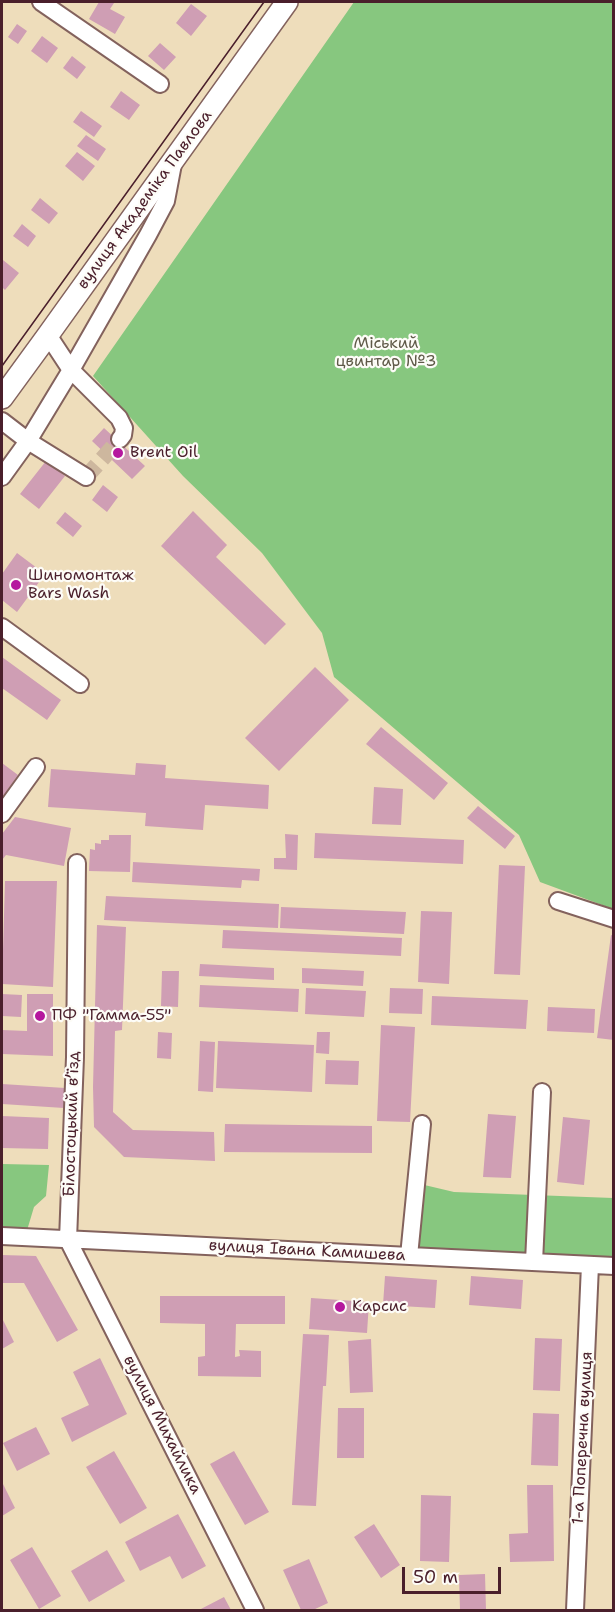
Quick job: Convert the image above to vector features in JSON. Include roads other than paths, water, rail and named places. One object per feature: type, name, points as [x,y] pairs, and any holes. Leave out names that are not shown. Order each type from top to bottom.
[{"type":"main road","name":"вулиця Академіка Павлова","points":[[2,398],[287,2]]},
{"type":"street","points":[[41,2],[160,84]]},
{"type":"street","points":[[2,477],[28,441],[71,370],[148,235],[166,201],[174,160]]},
{"type":"street","points":[[48,336],[71,370],[119,418],[124,428],[120,439]]},
{"type":"street","points":[[2,421],[28,441],[86,477]]},
{"type":"street","points":[[2,627],[80,684]]},
{"type":"street","points":[[2,813],[36,767]]},
{"type":"street","name":"Білостоцький в’їзд","points":[[68,1240],[75,1057],[77,863]]},
{"type":"street","points":[[558,900],[614,918]]},
{"type":"street","points":[[534,1262],[542,1092]]},
{"type":"street","points":[[409,1256],[422,1124]]},
{"type":"street","name":"вулиця Івана Камишева","points":[[2,1236],[614,1266]]},
{"type":"street","name":"вулиця Михайлика","points":[[68,1240],[255,1611]]},
{"type":"street","name":"1-а Поперечна вулиця","points":[[575,1611],[590,1265]]},
{"type":"tunnel","points":[[86,477],[120,439]]},
{"type":"tram line","points":[[2,366],[264,2]]},
{"type":"place","name":"Brent Oil","points":[[118,453]]},
{"type":"place","name":"Шиномонтаж Bars Wash","points":[[16,585]]},
{"type":"place","name":"ПФ \"Гамма-55\"","points":[[40,1016]]},
{"type":"place","name":"Карсис","points":[[340,1307]]},
{"type":"park label","name":"Міський цвинтар №3","points":[[386,353]]}]
